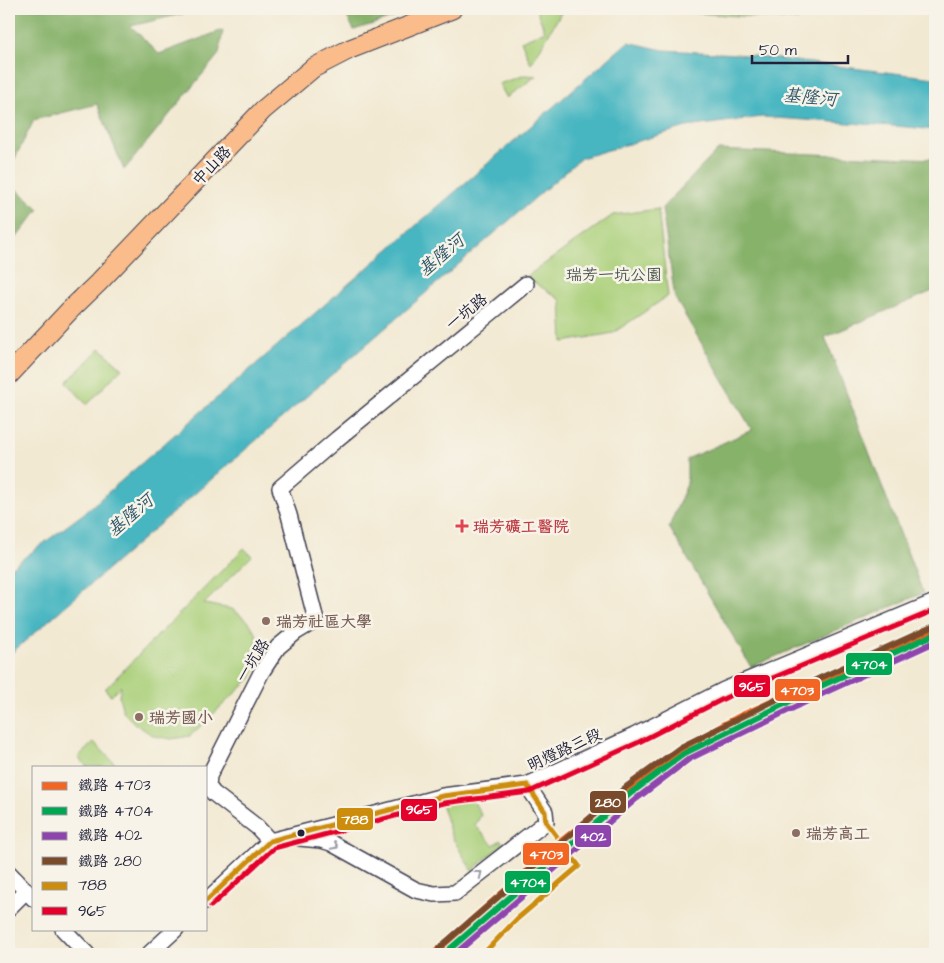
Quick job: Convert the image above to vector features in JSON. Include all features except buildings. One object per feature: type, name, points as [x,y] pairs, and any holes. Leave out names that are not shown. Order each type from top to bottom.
[{"type":"main road","name":"中山路","points":[[9,375],[263,110],[314,68],[350,48],[452,9]]},
{"type":"street","name":"一坑路","points":[[270,841],[257,827],[213,793],[208,786],[209,776],[261,673],[278,647],[296,632],[316,620],[280,488],[526,284]]},
{"type":"street","name":"明燈路三段","points":[[208,899],[270,841],[443,796],[527,785],[634,736],[724,690],[935,602]]},
{"type":"street","points":[[270,841],[295,838],[321,840],[416,890],[434,894],[455,893],[546,822],[545,812],[527,785]]},
{"type":"street","points":[[9,873],[30,895],[9,908]]},
{"type":"street","points":[[64,930],[87,954]]},
{"type":"street","points":[[149,954],[175,930]]},
{"type":"green space","points":[[9,9],[202,9],[131,26],[159,54],[223,30],[219,54],[124,170],[97,104],[34,120],[9,170]]},
{"type":"green space","points":[[343,9],[420,9],[354,30]]},
{"type":"green space","points":[[536,9],[562,11],[531,64],[521,41],[545,31]]},
{"type":"green space","points":[[641,9],[752,9],[798,20]]},
{"type":"green space","points":[[525,75],[536,76],[507,98],[499,84]]},
{"type":"green space","points":[[718,150],[935,159],[935,290],[825,337],[923,593],[751,667],[669,527],[687,484],[687,459],[752,430],[675,298],[662,208]]},
{"type":"green space","points":[[9,183],[39,209],[17,237],[9,237]]},
{"type":"green space","name":"瑞芳一坑公園","points":[[658,209],[668,296],[613,333],[563,342],[561,300],[526,277],[613,215]]},
{"type":"green space","points":[[100,348],[122,368],[87,405],[67,382]]},
{"type":"green space","points":[[244,548],[252,556],[204,604],[232,609],[249,622],[256,633],[259,661],[251,678],[190,736],[171,739],[154,736],[135,724],[123,712],[119,696],[121,686],[111,696],[105,689]]},
{"type":"green space","points":[[94,742],[117,766],[86,766],[78,757]]},
{"type":"green space","points":[[473,800],[481,815],[475,825],[493,845],[501,840],[503,843],[472,871],[451,835],[441,803]]},
{"type":"water","name":"基隆河","points":[[628,42],[663,50],[737,54],[935,78],[935,130],[762,117],[686,127],[581,158],[9,655],[9,569],[83,514]]},
{"type":"railway","points":[[457,954],[635,797],[688,760],[935,642]]},
{"type":"rail line","name":"280","points":[[439,948],[626,787],[681,747],[820,678],[932,627]]},
{"type":"rail line","name":"4703","points":[[433,954],[561,841],[682,748],[740,716],[935,628]]},
{"type":"rail line","name":"4704","points":[[444,954],[631,793],[685,753],[823,685],[935,634]]},
{"type":"rail line","name":"402","points":[[455,954],[636,799],[689,759],[826,692],[935,642]]},
{"type":"transit line","name":"965","points":[[211,906],[274,848],[444,803],[529,792],[637,743],[727,697],[935,610]]},
{"type":"transit line","name":"788","points":[[527,785],[545,812],[546,822],[579,866]]},
{"type":"transit line","name":"788","points":[[208,899],[270,841],[443,796],[527,785]]},
{"type":"transit line","name":"788","points":[[483,954],[517,919],[579,866]]},
{"type":"place","name":"瑞芳礦工醫院","points":[[462,526]]},
{"type":"place","name":"瑞芳社區大學","points":[[266,621]]},
{"type":"place","name":"瑞芳國小","points":[[139,717]]},
{"type":"place","name":"瑞芳高工","points":[[796,833]]}]
